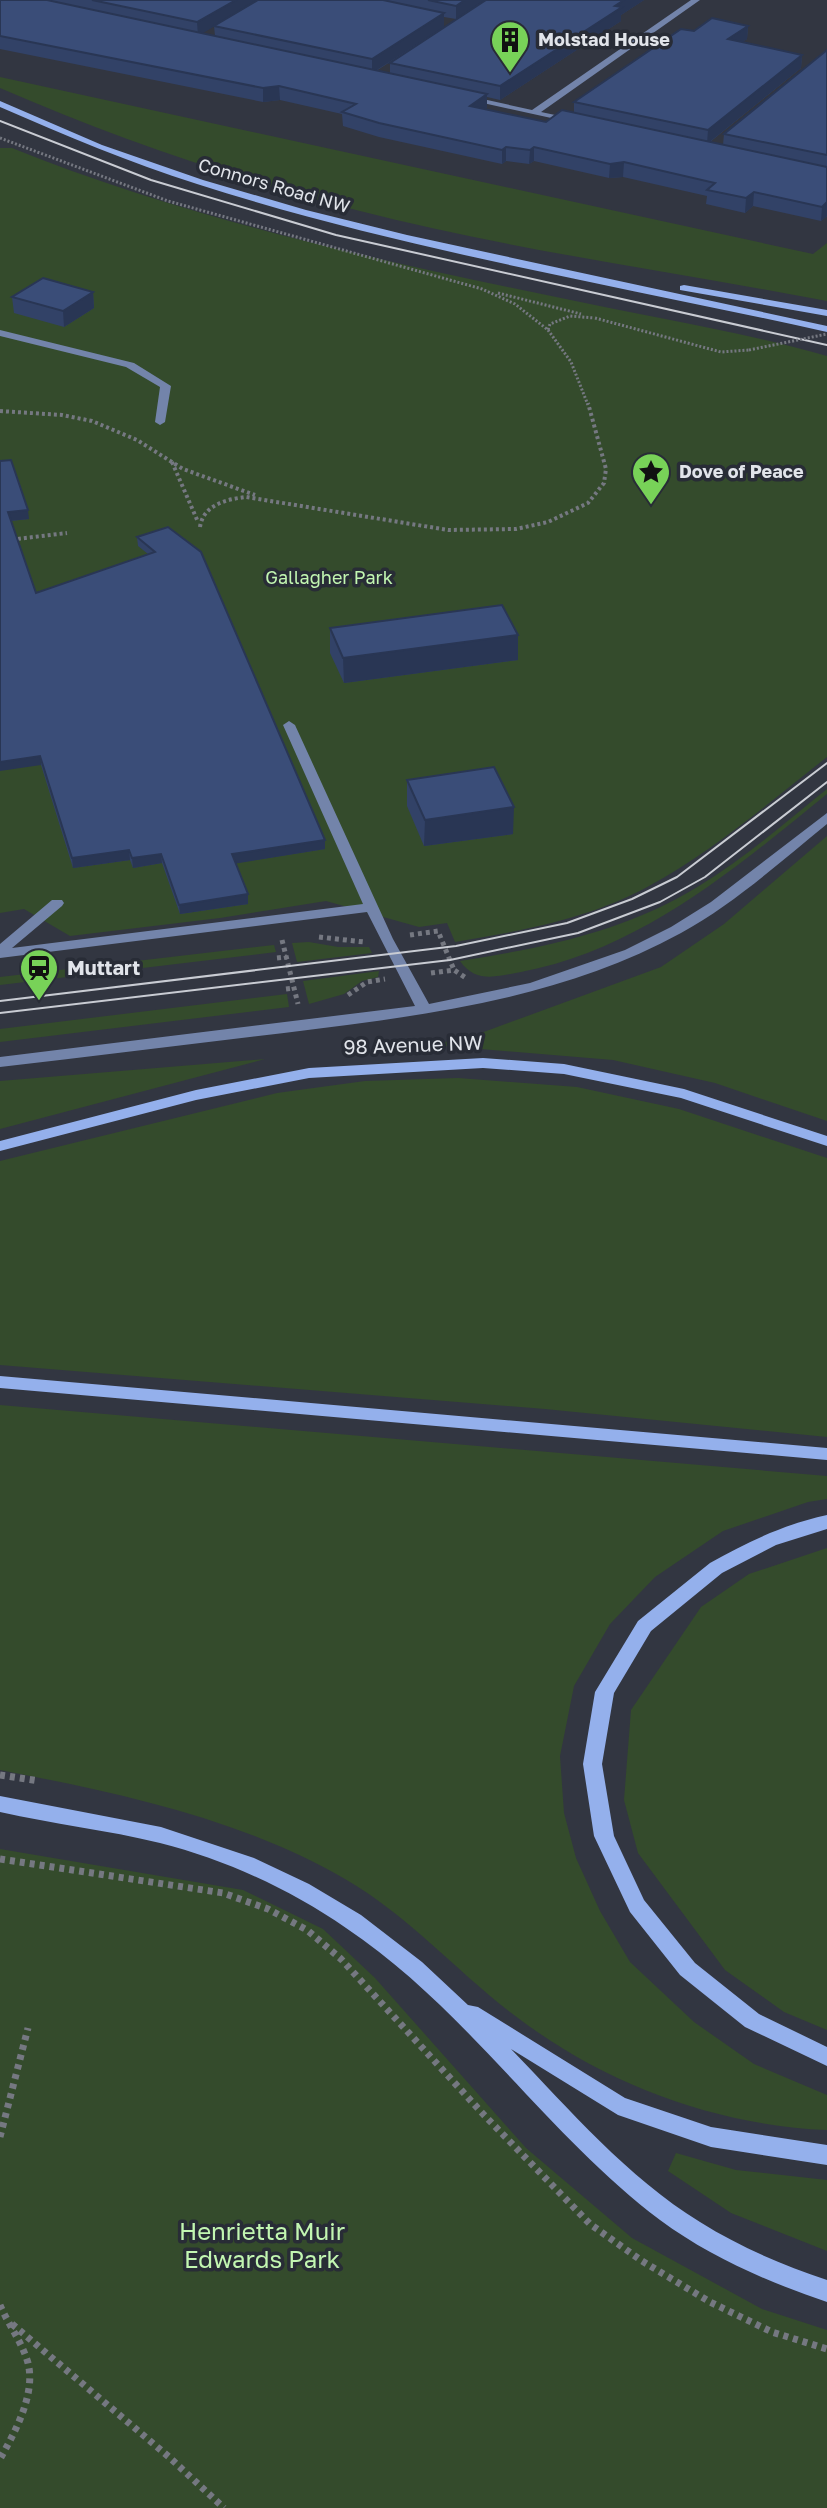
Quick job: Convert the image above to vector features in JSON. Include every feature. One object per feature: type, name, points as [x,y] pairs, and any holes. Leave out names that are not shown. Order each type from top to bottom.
[{"type":"main road","name":"Connors Road NW","points":[[0,104],[62,132],[217,188],[421,242],[827,332]]},
{"type":"main road","name":"Connors Road NW","points":[[548,269],[827,313]]},
{"type":"main road","name":"98 Avenue NW","points":[[0,1146],[196,1095],[309,1073],[483,1063],[564,1069],[684,1094],[827,1141]]},
{"type":"main road","points":[[0,1382],[827,1454]]},
{"type":"main road","points":[[827,1522],[754,1546],[682,1588],[629,1644],[604,1691],[591,1745],[594,1802],[610,1858],[659,1938],[696,1978],[753,2022],[827,2057]]},
{"type":"main road","points":[[0,1804],[162,1835],[240,1860],[311,1894],[378,1939],[450,1999],[584,2140],[651,2201],[734,2253],[782,2277],[827,2291]]},
{"type":"main road","points":[[450,1999],[618,2105],[711,2137],[827,2155]]},
{"type":"street","points":[[534,113],[696,0]]},
{"type":"street","points":[[461,98],[578,122]]},
{"type":"street","points":[[0,333],[130,365],[166,386],[160,422]]},
{"type":"street","points":[[289,725],[386,939],[425,1011]]},
{"type":"street","points":[[0,1062],[425,1011],[545,984],[652,942],[724,898],[827,817]]},
{"type":"street","points":[[0,952],[57,903]]},
{"type":"street","points":[[0,952],[372,907]]},
{"type":"path","points":[[0,138],[168,201],[721,352],[749,350],[827,332]]},
{"type":"path","points":[[0,411],[62,415],[92,421],[137,440],[210,481],[279,500],[375,520],[455,529],[496,529],[537,524],[581,509],[598,494],[606,480],[606,469],[582,379],[567,351],[548,330],[515,304],[482,289]]},
{"type":"path","points":[[548,330],[554,320],[561,318],[594,318]]},
{"type":"path","points":[[172,462],[200,527],[204,514],[223,502],[248,497],[279,500]]},
{"type":"path","points":[[0,541],[67,533]]},
{"type":"path","points":[[315,937],[359,942],[438,931],[454,970]]},
{"type":"path","points":[[266,940],[291,938]]},
{"type":"path","points":[[282,939],[300,1009]]},
{"type":"path","points":[[277,958],[287,957]]},
{"type":"path","points":[[286,989],[294,988]]},
{"type":"path","points":[[0,1775],[39,1781]]},
{"type":"path","points":[[0,1859],[223,1893],[268,1909],[307,1930],[341,1959],[484,2115],[590,2224],[642,2261],[710,2302],[772,2332],[827,2349]]},
{"type":"path","points":[[0,2137],[28,2028]]},
{"type":"path","points":[[0,2305],[12,2324],[30,2367],[25,2400],[15,2432],[0,2459]]},
{"type":"path","points":[[12,2324],[169,2457],[224,2508]]},
{"type":"green space","points":[[0,77],[813,254],[827,243],[827,301],[473,237],[311,198],[221,171],[87,124],[0,88]]},
{"type":"green space","name":"Gallagher Park","points":[[0,148],[12,148],[214,217],[352,253],[728,332],[827,356],[827,757],[718,842],[649,886],[579,915],[505,933],[455,942],[447,923],[419,927],[326,901],[220,918],[70,936],[24,909],[0,913]]},
{"type":"green space","points":[[827,789],[827,794],[722,877],[646,926],[606,945],[565,961],[488,977],[473,973],[460,961],[584,936],[671,902],[733,864]]},
{"type":"green space","points":[[827,836],[827,1121],[715,1083],[613,1060],[433,1045],[481,1033],[661,967],[724,924]]},
{"type":"green space","points":[[309,942],[338,947],[369,947],[372,953],[297,962],[292,943]]},
{"type":"green space","points":[[274,945],[276,952],[0,985],[0,977]]},
{"type":"green space","points":[[379,971],[378,977],[362,981],[344,994],[309,1004],[303,981]]},
{"type":"green space","points":[[287,994],[289,1007],[0,1042],[0,1029]]},
{"type":"green space","points":[[265,1059],[0,1129],[0,1081]]},
{"type":"green space","points":[[458,1078],[577,1087],[679,1109],[827,1158],[827,1437],[545,1409],[0,1365],[0,1161],[277,1093],[365,1081]]},
{"type":"green space","points":[[0,1405],[827,1476],[827,1499],[808,1502],[723,1531],[655,1577],[610,1624],[574,1686],[560,1756],[564,1813],[576,1858],[600,1911],[630,1962],[694,2022],[754,2064],[827,2095],[827,2130],[743,2120],[702,2110],[623,2080],[585,2061],[514,2015],[368,1894],[305,1858],[263,1839],[177,1810],[0,1770]]},
{"type":"green space","points":[[827,1548],[827,2030],[784,2012],[725,1970],[638,1853],[624,1800],[631,1710],[701,1607],[749,1574]]},
{"type":"green space","name":"Henrietta Muir Edwards Park","points":[[0,1849],[243,1890],[323,1929],[375,1978],[526,2148],[632,2238],[762,2309],[827,2330],[827,2508],[0,2508]]},
{"type":"green space","points":[[676,2153],[736,2170],[827,2180],[827,2251],[731,2213],[668,2171]]},
{"type":"building","points":[[0,0],[47,0],[487,94],[470,106],[546,122],[562,110],[827,167],[827,202],[822,207],[754,192],[746,198],[707,190],[715,183],[624,162],[610,164],[534,147],[530,150],[506,147],[502,150],[379,123],[342,112],[356,104],[279,86],[263,88],[0,36]]},
{"type":"building","points":[[92,0],[236,0],[197,22]]},
{"type":"building","points":[[258,0],[383,0],[444,13],[372,59],[214,26]]},
{"type":"building","points":[[428,0],[465,0],[456,6]]},
{"type":"building","points":[[486,0],[624,0],[615,6],[622,7],[500,86],[390,63]]},
{"type":"building","points":[[712,18],[748,26],[728,39],[802,55],[708,130],[574,102],[681,29],[694,31]]},
{"type":"building","points":[[827,50],[827,155],[724,134]]},
{"type":"building","points":[[43,278],[93,292],[63,311],[12,297]]},
{"type":"building","points":[[11,460],[28,510],[8,512],[36,593],[155,552],[137,537],[168,527],[201,552],[325,840],[232,854],[248,894],[179,905],[161,854],[132,858],[129,850],[72,858],[40,756],[0,762],[0,461]]},
{"type":"building","points":[[502,605],[518,635],[343,658],[330,628]]},
{"type":"building","points":[[494,767],[514,807],[425,820],[407,780]]},
{"type":"tram line","points":[[0,121],[151,180],[336,235],[827,345]]},
{"type":"tram line","points":[[0,1001],[456,946],[567,923],[632,899],[677,877],[827,763]]},
{"type":"tram line","points":[[0,1013],[450,960],[578,933],[660,902],[705,877],[827,782]]},
{"type":"place","name":"Molstad House","points":[[510,74]]},
{"type":"place","name":"Dove of Peace","points":[[651,506]]},
{"type":"place","name":"Muttart","points":[[39,1002]]}]
